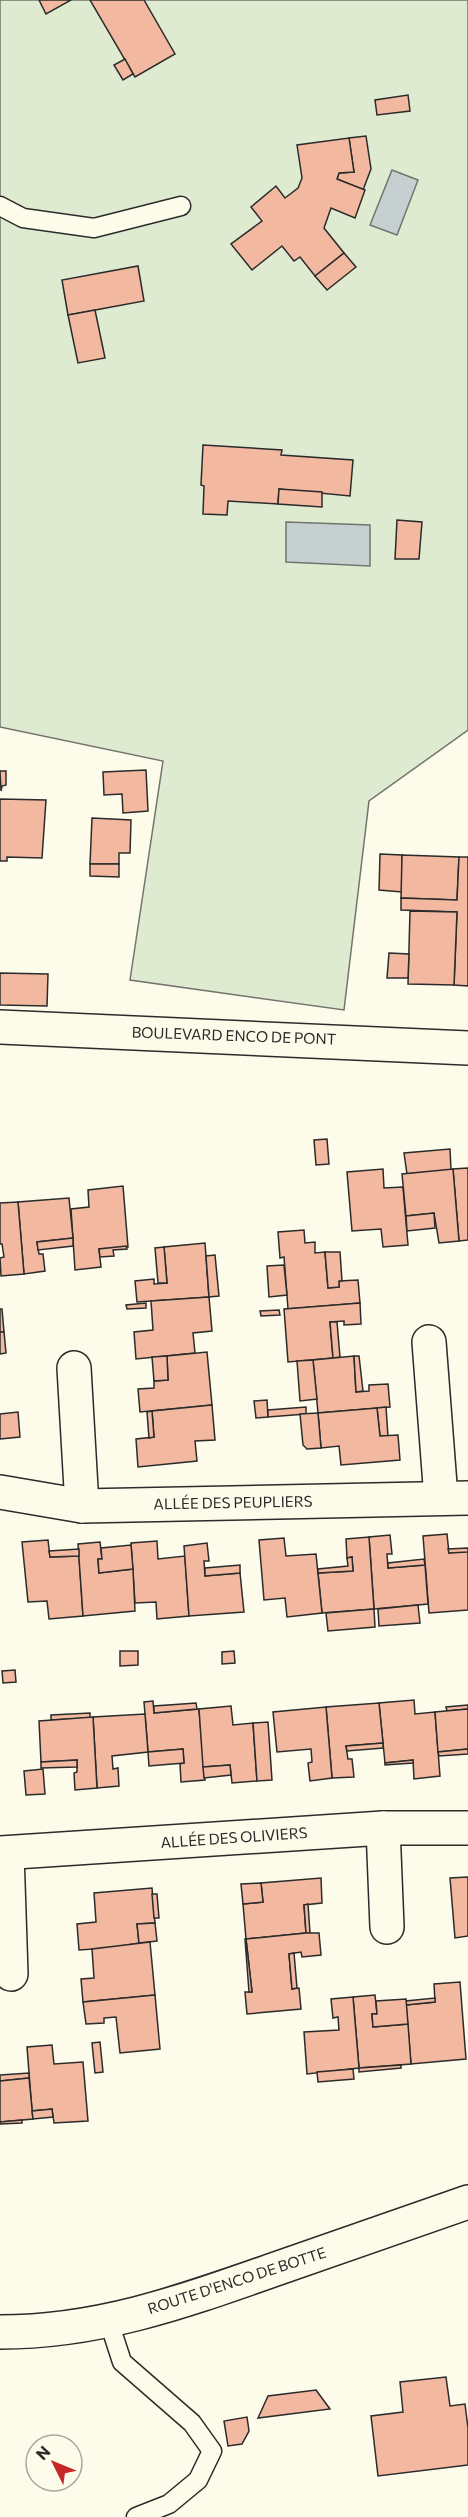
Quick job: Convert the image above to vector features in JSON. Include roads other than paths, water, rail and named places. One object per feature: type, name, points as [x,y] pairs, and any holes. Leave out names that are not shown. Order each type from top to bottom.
[{"type":"street","name":"BOULEVARD ENCO DE PONT","points":[[0,1027],[468,1048]]},
{"type":"street","points":[[429,1342],[454,1498]]},
{"type":"street","points":[[74,1368],[82,1506]]},
{"type":"street","name":"ALLÉE DES PEUPLIERS","points":[[0,1492],[82,1506],[454,1498]]},
{"type":"street","points":[[383,1828],[387,1928]]},
{"type":"street","name":"ALLÉE DES OLIVIERS","points":[[3,1853],[383,1828],[468,1828]]},
{"type":"street","points":[[3,1853],[11,1974]]},
{"type":"street","name":"ROUTE D'ENCO DE BOTTE","points":[[0,2332],[34,2332],[109,2322],[181,2302],[468,2202]]},
{"type":"lane","points":[[0,206],[23,219],[94,228],[182,206]]},
{"type":"lane","points":[[109,2322],[122,2362],[192,2423],[212,2451],[198,2480],[169,2504],[136,2517]]}]
